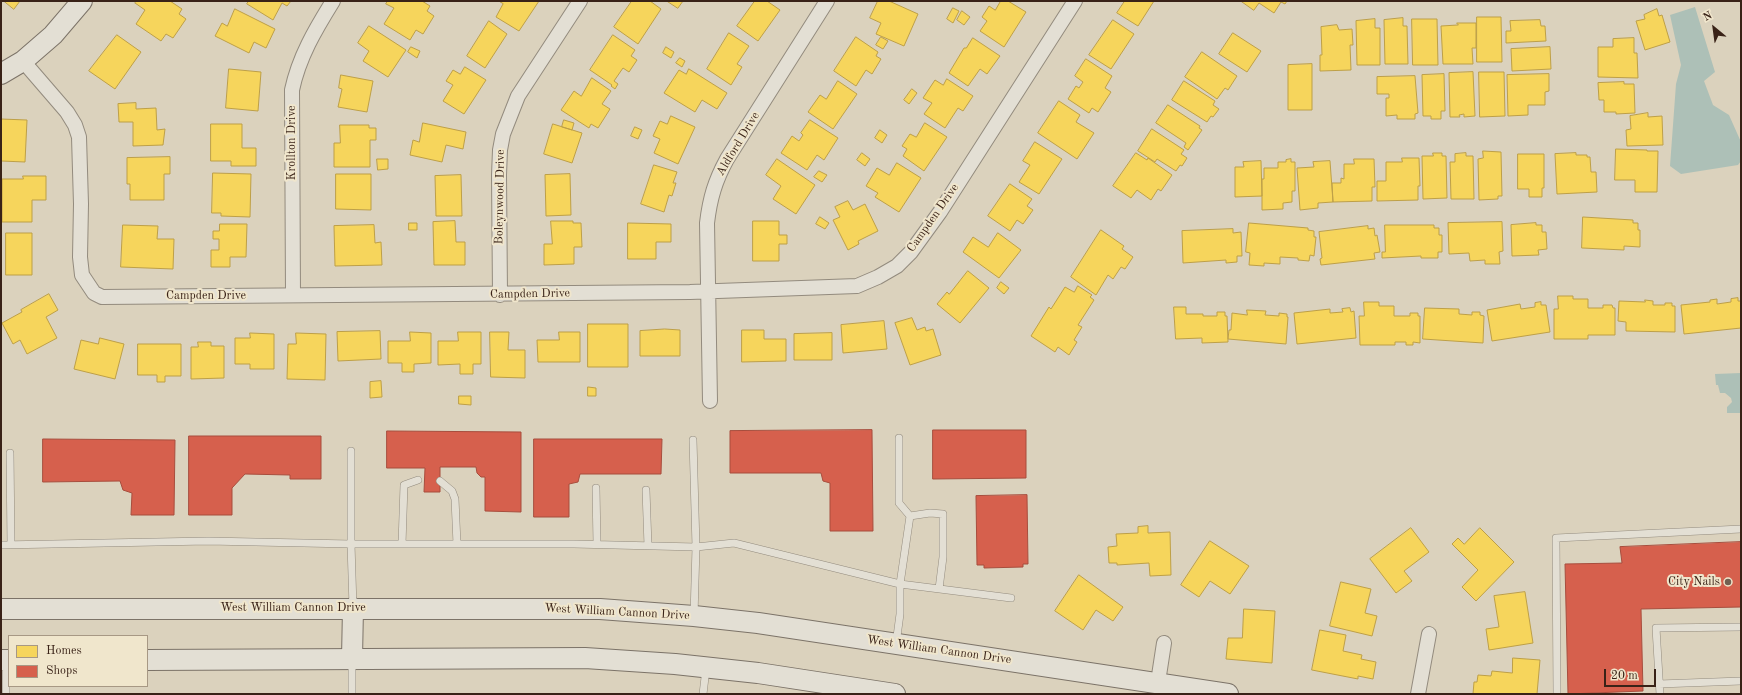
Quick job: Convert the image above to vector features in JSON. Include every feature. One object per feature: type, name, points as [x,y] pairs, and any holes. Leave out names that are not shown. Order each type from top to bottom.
[{"type":"main road","points":[[1,74],[23,61],[53,34],[82,1]]},
{"type":"main road","points":[[352,658],[353,608]]},
{"type":"main road","name":"West William Cannon Drive","points":[[1,609],[600,609],[694,616],[758,623],[896,644],[1160,688],[1228,694]]},
{"type":"main road","points":[[148,660],[585,658],[675,664],[758,673],[895,694]]},
{"type":"street","name":"Krollton Drive","points":[[293,295],[292,90],[296,72],[305,49],[333,1]]},
{"type":"street","name":"Boleynwood Drive","points":[[500,294],[498,175],[503,134],[518,96],[580,1]]},
{"type":"street","name":"Aldford Drive","points":[[710,401],[707,223],[710,199],[716,179],[727,159],[827,1]]},
{"type":"street","name":"Campden Drive","points":[[23,61],[67,112],[75,125],[79,137],[81,204],[80,257],[82,275],[94,293],[102,296],[708,292],[857,286],[878,277],[897,266],[911,252],[940,212],[1075,1]]},
{"type":"street","points":[[1418,694],[1429,634]]},
{"type":"street","points":[[1160,688],[1164,643]]},
{"type":"lane","points":[[896,644],[900,614],[900,584],[910,516],[899,503],[899,438]]},
{"type":"lane","points":[[693,440],[696,547],[694,616]]},
{"type":"lane","points":[[351,452],[353,608]]},
{"type":"lane","points":[[10,453],[11,544]]},
{"type":"lane","points":[[402,544],[404,485],[418,480]]},
{"type":"lane","points":[[440,481],[452,490],[455,499],[457,544]]},
{"type":"lane","points":[[596,488],[597,544]]},
{"type":"lane","points":[[646,490],[648,546]]},
{"type":"lane","points":[[910,516],[930,513],[943,514],[943,557],[939,589]]},
{"type":"lane","points":[[1556,694],[1556,538],[1741,529]]},
{"type":"lane","points":[[1,545],[208,541],[351,544],[597,544],[696,547],[734,543],[900,584],[1011,598]]},
{"type":"lane","points":[[1660,694],[1656,628],[1741,627]]},
{"type":"lane","points":[[352,658],[352,694]]},
{"type":"lane","points":[[5,660],[6,694]]},
{"type":"lane","points":[[704,694],[706,667]]},
{"type":"lane","points":[[1659,684],[1741,681]]},
{"type":"shaded area","points":[[1695,7],[1715,72],[1704,81],[1713,105],[1729,115],[1741,142],[1741,161],[1738,165],[1681,174],[1670,166],[1676,84],[1681,65],[1670,15]]},
{"type":"shaded area","points":[[1741,373],[1741,413],[1727,413],[1727,407],[1732,402],[1731,398],[1725,393],[1720,393],[1718,385],[1716,385],[1715,374]]},
{"type":"building: Homes","points":[[4,1],[20,1],[14,9]]},
{"type":"building: Homes","points":[[137,1],[170,1],[182,9],[179,14],[186,19],[173,38],[166,34],[161,41],[136,24],[145,10],[135,3]]},
{"type":"building: Homes","points":[[249,1],[291,1],[287,6],[282,3],[273,20],[247,4]]},
{"type":"building: Homes","points":[[388,1],[422,1],[430,6],[427,11],[434,16],[423,34],[416,30],[410,40],[384,24],[394,8],[386,4]]},
{"type":"building: Homes","points":[[499,1],[539,1],[519,31],[496,17],[503,4]]},
{"type":"building: Homes","points":[[632,1],[650,1],[661,9],[638,44],[614,27]]},
{"type":"building: Homes","points":[[667,1],[683,1],[678,8]]},
{"type":"building: Homes","points":[[755,1],[767,1],[780,10],[758,41],[737,26]]},
{"type":"building: Homes","points":[[878,1],[889,1],[918,14],[904,46],[876,34],[881,23],[870,18]]},
{"type":"building: Homes","points":[[1001,1],[1008,1],[1026,12],[1004,47],[980,31],[987,21],[982,17],[989,6],[995,10]]},
{"type":"building: Homes","points":[[1125,1],[1154,1],[1138,26],[1117,13]]},
{"type":"building: Homes","points":[[1241,1],[1287,1],[1285,4],[1281,2],[1274,13],[1259,3],[1254,10]]},
{"type":"building: Homes","points":[[953,8],[959,11],[953,23],[947,19]]},
{"type":"building: Homes","points":[[235,9],[275,29],[266,48],[254,42],[249,53],[215,36],[222,23],[227,26]]},
{"type":"building: Homes","points":[[1657,9],[1659,16],[1662,15],[1670,42],[1645,50],[1636,21],[1645,19],[1644,15]]},
{"type":"building: Homes","points":[[962,11],[970,17],[964,25],[957,20]]},
{"type":"building: Homes","points":[[1477,17],[1501,17],[1502,62],[1477,62]]},
{"type":"building: Homes","points":[[1403,18],[1403,26],[1407,26],[1408,64],[1385,64],[1384,20]]},
{"type":"building: Homes","points":[[1375,19],[1375,28],[1380,28],[1380,65],[1357,65],[1356,21]]},
{"type":"building: Homes","points":[[1412,19],[1437,19],[1438,65],[1413,65]]},
{"type":"building: Homes","points":[[1113,20],[1134,34],[1111,69],[1089,55]]},
{"type":"building: Homes","points":[[1540,20],[1541,26],[1545,26],[1546,41],[1506,43],[1506,31],[1511,31],[1510,21]]},
{"type":"building: Homes","points":[[489,21],[507,34],[485,68],[467,56]]},
{"type":"building: Homes","points":[[1457,23],[1476,23],[1476,48],[1472,48],[1473,64],[1443,64],[1441,26],[1458,25]]},
{"type":"building: Homes","points":[[1337,25],[1339,30],[1352,29],[1353,45],[1350,45],[1351,70],[1320,71],[1320,55],[1322,55],[1321,27]]},
{"type":"building: Homes","points":[[369,26],[406,50],[388,77],[363,61],[369,51],[358,43]]},
{"type":"building: Homes","points":[[729,33],[749,46],[737,64],[742,67],[731,85],[707,69]]},
{"type":"building: Homes","points":[[1233,33],[1261,51],[1247,72],[1219,54]]},
{"type":"building: Homes","points":[[117,35],[141,52],[115,89],[89,71]]},
{"type":"building: Homes","points":[[613,35],[635,50],[631,56],[637,60],[629,72],[623,68],[614,81],[618,84],[615,89],[611,86],[612,85],[590,70]]},
{"type":"building: Homes","points":[[856,37],[878,52],[876,56],[881,59],[872,74],[866,70],[856,86],[834,71]]},
{"type":"building: Homes","points":[[881,37],[888,41],[883,49],[876,45]]},
{"type":"building: Homes","points":[[973,38],[1000,56],[987,74],[980,69],[968,86],[949,73],[964,48],[966,48]]},
{"type":"building: Homes","points":[[1634,38],[1634,53],[1637,53],[1638,78],[1598,77],[1598,47],[1613,47],[1613,39]]},
{"type":"building: Homes","points":[[411,47],[420,51],[417,58],[408,52]]},
{"type":"building: Homes","points":[[666,47],[674,52],[671,58],[663,53]]},
{"type":"building: Homes","points":[[1550,47],[1551,69],[1512,71],[1511,49]]},
{"type":"building: Homes","points":[[1202,52],[1237,76],[1228,90],[1225,88],[1217,99],[1185,77]]},
{"type":"building: Homes","points":[[680,58],[685,61],[682,67],[676,63]]},
{"type":"building: Homes","points":[[1086,59],[1112,76],[1105,88],[1111,92],[1098,112],[1092,108],[1089,113],[1068,99],[1076,86],[1079,88],[1083,82],[1075,76]]},
{"type":"building: Homes","points":[[1312,64],[1312,110],[1288,110],[1288,65]]},
{"type":"building: Homes","points":[[465,67],[486,80],[464,114],[443,101],[453,85],[446,81],[453,70],[460,74]]},
{"type":"building: Homes","points":[[229,69],[261,72],[258,111],[226,108]]},
{"type":"building: Homes","points":[[689,69],[727,93],[717,109],[702,100],[695,112],[664,93],[679,70],[686,74]]},
{"type":"building: Homes","points":[[1473,72],[1475,116],[1464,117],[1464,114],[1459,115],[1460,117],[1450,117],[1449,73]]},
{"type":"building: Homes","points":[[1479,72],[1504,72],[1505,116],[1480,117]]},
{"type":"building: Homes","points":[[1444,74],[1445,111],[1441,111],[1441,119],[1431,119],[1431,116],[1423,116],[1422,75]]},
{"type":"building: Homes","points":[[1549,74],[1549,91],[1545,92],[1545,105],[1528,105],[1528,115],[1508,116],[1507,75]]},
{"type":"building: Homes","points":[[341,75],[373,81],[367,112],[338,107],[342,89],[339,88]]},
{"type":"building: Homes","points":[[1415,76],[1418,113],[1415,114],[1415,119],[1397,119],[1397,115],[1386,116],[1386,98],[1389,98],[1389,94],[1377,94],[1377,77]]},
{"type":"building: Homes","points":[[592,78],[611,91],[602,104],[610,109],[598,128],[591,124],[589,128],[561,110],[574,91],[581,96]]},
{"type":"building: Homes","points":[[947,79],[973,96],[963,111],[958,108],[945,128],[924,114],[932,103],[923,98],[935,80],[943,85]]},
{"type":"building: Homes","points":[[838,81],[857,94],[833,129],[808,112],[820,95],[826,99]]},
{"type":"building: Homes","points":[[1184,81],[1215,101],[1213,105],[1219,109],[1207,122],[1172,100]]},
{"type":"building: Homes","points":[[1624,82],[1624,84],[1634,84],[1635,113],[1616,114],[1616,112],[1604,112],[1604,100],[1599,100],[1598,83]]},
{"type":"building: Homes","points":[[912,89],[917,93],[909,104],[904,100]]},
{"type":"building: Homes","points":[[1059,101],[1080,115],[1076,122],[1094,133],[1077,159],[1038,133]]},
{"type":"building: Homes","points":[[136,103],[136,109],[156,108],[157,130],[165,129],[163,145],[133,146],[133,122],[119,122],[118,104]]},
{"type":"building: Homes","points":[[1168,105],[1200,126],[1199,128],[1202,130],[1188,150],[1184,147],[1186,143],[1156,123]]},
{"type":"building: Homes","points":[[1648,113],[1648,117],[1662,116],[1663,145],[1627,146],[1626,130],[1631,129],[1630,116]]},
{"type":"building: Homes","points":[[671,116],[695,127],[678,164],[654,153],[660,139],[653,136],[660,121],[667,124]]},
{"type":"building: Homes","points":[[1,119],[27,120],[25,162],[1,161]]},
{"type":"building: Homes","points":[[564,120],[574,123],[572,130],[562,127]]},
{"type":"building: Homes","points":[[810,120],[838,138],[824,160],[817,155],[807,170],[781,153],[792,136],[799,141],[803,135],[801,133]]},
{"type":"building: Homes","points":[[423,123],[466,132],[463,149],[446,145],[442,162],[410,155],[413,140],[419,142]]},
{"type":"building: Homes","points":[[925,123],[947,137],[924,171],[903,156],[907,149],[902,146],[910,134],[916,137]]},
{"type":"building: Homes","points":[[211,124],[242,124],[242,148],[256,148],[256,166],[231,166],[231,161],[211,161]]},
{"type":"building: Homes","points":[[553,124],[582,133],[572,163],[544,154]]},
{"type":"building: Homes","points":[[340,125],[369,125],[369,128],[376,128],[376,140],[370,140],[370,167],[334,167],[334,143],[340,143]]},
{"type":"building: Homes","points":[[635,127],[642,130],[638,139],[631,136]]},
{"type":"building: Homes","points":[[1152,129],[1184,150],[1181,154],[1187,158],[1182,166],[1180,165],[1176,171],[1157,159],[1155,162],[1138,151]]},
{"type":"building: Homes","points":[[880,130],[887,135],[882,143],[875,138]]},
{"type":"building: Homes","points":[[1035,142],[1062,159],[1039,194],[1019,182],[1030,165],[1023,161]]},
{"type":"building: Homes","points":[[1616,149],[1658,151],[1657,192],[1635,192],[1635,180],[1615,180]]},
{"type":"building: Homes","points":[[1483,151],[1501,152],[1502,196],[1498,196],[1498,199],[1479,200],[1478,159],[1483,158]]},
{"type":"building: Homes","points":[[862,153],[870,159],[865,166],[857,160]]},
{"type":"building: Homes","points":[[1136,153],[1147,160],[1148,158],[1172,175],[1161,191],[1158,189],[1151,200],[1137,190],[1131,198],[1113,186]]},
{"type":"building: Homes","points":[[1433,153],[1442,153],[1442,156],[1446,156],[1447,198],[1423,199],[1422,156],[1433,156]]},
{"type":"building: Homes","points":[[1466,153],[1466,156],[1473,156],[1474,199],[1451,199],[1450,162],[1455,162],[1455,154]]},
{"type":"building: Homes","points":[[1576,153],[1576,155],[1587,155],[1587,157],[1590,157],[1591,172],[1596,172],[1597,192],[1557,194],[1555,154]]},
{"type":"building: Homes","points":[[1518,154],[1544,154],[1544,188],[1542,188],[1542,197],[1529,197],[1529,189],[1518,189]]},
{"type":"building: Homes","points":[[170,157],[170,174],[164,174],[164,200],[130,200],[130,184],[127,184],[127,158]]},
{"type":"building: Homes","points":[[1402,158],[1419,158],[1420,186],[1418,186],[1418,200],[1377,201],[1377,181],[1386,181],[1386,162],[1402,162]]},
{"type":"building: Homes","points":[[377,159],[388,159],[388,169],[378,170]]},
{"type":"building: Homes","points":[[777,159],[815,185],[796,214],[773,199],[781,186],[766,175]]},
{"type":"building: Homes","points":[[1291,159],[1291,162],[1295,162],[1295,191],[1292,191],[1292,202],[1283,203],[1283,209],[1262,210],[1262,179],[1264,179],[1264,168],[1278,168],[1278,162],[1286,162],[1286,160]]},
{"type":"building: Homes","points":[[1354,159],[1374,159],[1375,187],[1372,187],[1372,201],[1333,202],[1332,183],[1341,183],[1341,178],[1344,179],[1344,164],[1354,164]]},
{"type":"building: Homes","points":[[1261,161],[1262,196],[1235,197],[1235,167],[1244,167],[1243,162]]},
{"type":"building: Homes","points":[[1330,161],[1333,202],[1318,203],[1318,208],[1300,210],[1297,168],[1314,167],[1313,162]]},
{"type":"building: Homes","points":[[897,163],[921,178],[899,212],[875,197],[878,193],[866,186],[877,168],[889,175]]},
{"type":"building: Homes","points":[[654,165],[677,172],[673,183],[676,183],[672,196],[669,195],[664,212],[641,204]]},
{"type":"building: Homes","points":[[819,171],[827,175],[822,182],[814,177]]},
{"type":"building: Homes","points":[[213,173],[251,174],[250,217],[221,216],[221,213],[212,213]]},
{"type":"building: Homes","points":[[336,174],[371,174],[371,210],[336,209]]},
{"type":"building: Homes","points":[[570,174],[571,215],[546,216],[545,175]]},
{"type":"building: Homes","points":[[461,175],[462,216],[436,216],[435,176]]},
{"type":"building: Homes","points":[[23,176],[46,176],[46,200],[32,200],[32,222],[2,222],[2,179],[23,179]]},
{"type":"building: Homes","points":[[1010,184],[1032,199],[1027,206],[1033,210],[1023,224],[1017,220],[1010,231],[988,216]]},
{"type":"building: Homes","points":[[848,201],[853,210],[865,204],[878,231],[858,241],[859,244],[848,250],[833,220],[840,217],[835,207]]},
{"type":"building: Homes","points":[[820,217],[829,223],[825,229],[816,224]]},
{"type":"building: Homes","points":[[1583,217],[1633,220],[1633,223],[1638,223],[1638,230],[1640,230],[1640,247],[1624,246],[1624,250],[1582,248]]},
{"type":"building: Homes","points":[[455,221],[456,242],[465,242],[465,265],[434,265],[433,222]]},
{"type":"building: Homes","points":[[551,221],[573,221],[573,223],[581,223],[582,247],[574,247],[574,264],[544,265],[544,244],[552,244]]},
{"type":"building: Homes","points":[[753,221],[779,221],[779,235],[787,235],[787,244],[779,244],[779,261],[753,261]]},
{"type":"building: Homes","points":[[1502,222],[1503,251],[1499,252],[1500,264],[1485,264],[1485,260],[1470,261],[1469,253],[1449,254],[1448,223]]},
{"type":"building: Homes","points":[[409,223],[417,223],[417,230],[409,230]]},
{"type":"building: Homes","points":[[628,223],[671,224],[671,242],[656,242],[656,259],[628,259]]},
{"type":"building: Homes","points":[[1249,223],[1308,228],[1308,230],[1314,231],[1314,237],[1316,237],[1314,256],[1310,255],[1309,261],[1298,260],[1298,258],[1280,257],[1280,264],[1264,263],[1264,266],[1249,265],[1250,253],[1246,252]]},
{"type":"building: Homes","points":[[1536,223],[1536,225],[1542,225],[1542,232],[1546,232],[1547,249],[1538,250],[1539,255],[1512,256],[1511,225]]},
{"type":"building: Homes","points":[[220,224],[247,224],[246,257],[230,257],[230,267],[211,267],[211,250],[219,250],[219,239],[213,239],[213,231],[219,231]]},
{"type":"building: Homes","points":[[123,225],[158,226],[157,239],[174,239],[173,269],[121,267]]},
{"type":"building: Homes","points":[[374,225],[375,243],[381,242],[382,265],[335,266],[334,226]]},
{"type":"building: Homes","points":[[1385,225],[1434,225],[1434,228],[1439,228],[1439,235],[1442,235],[1442,252],[1438,252],[1438,258],[1421,258],[1421,256],[1382,258],[1382,252],[1385,252]]},
{"type":"building: Homes","points":[[1368,226],[1368,229],[1374,228],[1375,236],[1377,235],[1380,252],[1374,253],[1375,259],[1321,265],[1320,259],[1322,258],[1319,232]]},
{"type":"building: Homes","points":[[1233,229],[1233,233],[1241,232],[1242,256],[1237,256],[1237,262],[1226,263],[1226,260],[1183,263],[1182,231]]},
{"type":"building: Homes","points":[[1101,230],[1124,246],[1122,249],[1133,257],[1125,269],[1121,267],[1113,279],[1108,275],[1096,295],[1071,277]]},
{"type":"building: Homes","points":[[6,233],[32,233],[32,275],[6,275]]},
{"type":"building: Homes","points":[[998,233],[1021,250],[999,278],[963,252],[973,237],[988,247]]},
{"type":"building: Homes","points":[[968,271],[989,288],[960,323],[937,304],[947,292],[949,294]]},
{"type":"building: Homes","points":[[1001,282],[1009,288],[1004,294],[997,288]]},
{"type":"building: Homes","points":[[1078,286],[1092,295],[1090,297],[1094,300],[1078,325],[1082,327],[1074,340],[1077,342],[1069,355],[1058,347],[1055,352],[1031,336],[1049,307],[1051,309],[1065,287],[1074,292]]},
{"type":"building: Homes","points":[[49,294],[58,310],[46,317],[57,338],[27,354],[20,340],[13,344],[2,323]]},
{"type":"building: Homes","points":[[1558,296],[1573,296],[1573,299],[1588,299],[1588,308],[1603,308],[1603,305],[1612,305],[1613,308],[1615,308],[1615,335],[1588,335],[1588,339],[1554,339],[1554,309],[1558,309]]},
{"type":"building: Homes","points":[[1738,298],[1738,301],[1741,301],[1741,328],[1684,334],[1681,305],[1710,302],[1710,300],[1717,299],[1717,304],[1731,302],[1731,299]]},
{"type":"building: Homes","points":[[1645,300],[1653,301],[1653,305],[1665,305],[1665,303],[1672,303],[1672,306],[1675,306],[1675,332],[1626,331],[1626,322],[1618,321],[1619,301],[1645,302]]},
{"type":"building: Homes","points":[[1364,302],[1379,302],[1379,306],[1394,306],[1394,316],[1410,316],[1410,313],[1418,313],[1418,316],[1420,316],[1420,343],[1413,342],[1413,345],[1406,345],[1406,342],[1395,342],[1395,345],[1360,345],[1359,316],[1364,316]]},
{"type":"building: Homes","points":[[1541,302],[1541,305],[1546,305],[1550,332],[1492,341],[1487,310],[1520,304],[1521,309],[1535,307],[1535,303]]},
{"type":"building: Homes","points":[[1174,307],[1186,307],[1186,314],[1203,314],[1203,316],[1217,316],[1217,312],[1225,312],[1225,316],[1227,316],[1228,342],[1202,343],[1202,338],[1176,339]]},
{"type":"building: Homes","points":[[1350,308],[1351,312],[1354,311],[1356,338],[1297,344],[1294,313],[1330,309],[1330,313],[1343,312],[1342,309]]},
{"type":"building: Homes","points":[[1425,308],[1459,309],[1459,314],[1472,315],[1472,312],[1480,312],[1480,315],[1484,316],[1483,343],[1423,339]]},
{"type":"building: Homes","points":[[1247,310],[1266,311],[1265,315],[1279,316],[1279,313],[1287,314],[1286,344],[1228,339],[1229,330],[1231,330],[1232,313],[1247,315]]},
{"type":"building: Homes","points":[[912,318],[917,330],[925,327],[926,331],[933,329],[941,355],[910,365],[895,323]]},
{"type":"building: Homes","points":[[884,321],[887,349],[843,353],[841,325]]},
{"type":"building: Homes","points":[[588,324],[628,324],[628,367],[588,367]]},
{"type":"building: Homes","points":[[665,329],[680,330],[680,356],[640,356],[640,331]]},
{"type":"building: Homes","points":[[742,330],[764,330],[764,339],[786,339],[786,361],[742,362]]},
{"type":"building: Homes","points":[[380,331],[381,359],[338,361],[337,332]]},
{"type":"building: Homes","points":[[410,332],[431,333],[431,363],[414,364],[414,372],[402,372],[402,363],[388,363],[388,341],[410,341]]},
{"type":"building: Homes","points":[[458,332],[481,332],[481,364],[473,364],[473,374],[460,374],[460,364],[438,365],[438,341],[458,341]]},
{"type":"building: Homes","points":[[490,332],[509,332],[508,350],[525,350],[525,378],[491,377]]},
{"type":"building: Homes","points":[[559,332],[580,332],[580,362],[538,362],[537,340],[559,340]]},
{"type":"building: Homes","points":[[250,333],[274,334],[274,369],[250,369],[250,364],[235,364],[235,338],[250,338]]},
{"type":"building: Homes","points":[[296,333],[326,334],[325,380],[287,379],[288,344],[296,344]]},
{"type":"building: Homes","points":[[832,333],[832,360],[794,360],[794,334]]},
{"type":"building: Homes","points":[[100,338],[124,344],[115,379],[74,369],[81,340],[98,344]]},
{"type":"building: Homes","points":[[198,342],[211,342],[211,346],[224,346],[224,378],[191,379],[191,347],[198,347]]},
{"type":"building: Homes","points":[[138,344],[181,344],[181,376],[165,376],[165,382],[157,382],[157,375],[138,375]]},
{"type":"building: Homes","points":[[381,381],[382,397],[370,398],[370,382]]},
{"type":"building: Homes","points":[[588,387],[596,388],[596,396],[588,396]]},
{"type":"building: Homes","points":[[459,396],[471,396],[471,405],[459,404]]},
{"type":"building: Homes","points":[[1148,526],[1148,533],[1170,532],[1171,575],[1150,576],[1149,563],[1117,565],[1117,563],[1109,563],[1108,547],[1117,546],[1116,534],[1138,533],[1138,527]]},
{"type":"building: Homes","points":[[1411,528],[1429,552],[1404,571],[1412,581],[1396,593],[1370,559]]},
{"type":"building: Homes","points":[[1480,528],[1514,562],[1476,601],[1462,587],[1478,570],[1452,544],[1458,538],[1464,544]]},
{"type":"building: Homes","points":[[1210,541],[1249,566],[1230,594],[1210,581],[1199,597],[1181,585]]},
{"type":"building: Homes","points":[[1079,575],[1123,607],[1113,621],[1096,610],[1083,630],[1055,611]]},
{"type":"building: Homes","points":[[1341,582],[1371,589],[1365,613],[1377,616],[1372,636],[1330,626]]},
{"type":"building: Homes","points":[[1525,592],[1533,643],[1489,650],[1486,629],[1499,627],[1494,596]]},
{"type":"building: Homes","points":[[1244,609],[1275,611],[1272,663],[1226,659],[1228,638],[1242,638]]},
{"type":"building: Homes","points":[[1320,630],[1346,635],[1343,651],[1362,655],[1361,659],[1376,662],[1373,679],[1358,676],[1358,679],[1312,670]]},
{"type":"building: Homes","points":[[1513,658],[1540,660],[1537,694],[1473,694],[1474,682],[1477,682],[1478,675],[1491,676],[1492,671],[1512,673]]},
{"type":"building: Shops","points":[[872,430],[873,531],[830,531],[830,483],[823,481],[821,473],[730,473],[730,431]]},
{"type":"building: Shops","points":[[933,430],[1026,430],[1026,478],[933,479]]},
{"type":"building: Shops","points":[[387,431],[521,432],[521,512],[485,511],[485,477],[481,477],[477,473],[476,467],[440,467],[440,492],[424,492],[425,468],[387,468]]},
{"type":"building: Shops","points":[[189,436],[321,436],[321,479],[290,479],[290,475],[245,474],[232,488],[232,515],[189,515]]},
{"type":"building: Shops","points":[[43,439],[175,440],[174,515],[131,515],[132,493],[123,490],[120,481],[43,482]]},
{"type":"building: Shops","points":[[534,439],[662,439],[661,474],[580,474],[578,482],[569,484],[569,517],[534,517]]},
{"type":"building: Shops","points":[[1027,495],[1028,564],[1023,564],[1023,567],[984,568],[984,565],[977,565],[976,496]]},
{"type":"building: Shops","points":[[1741,542],[1741,607],[1641,609],[1643,691],[1568,694],[1565,564],[1622,563],[1620,547]]},
{"type":"place","name":"City Nails","points":[[1728,582]]}]
